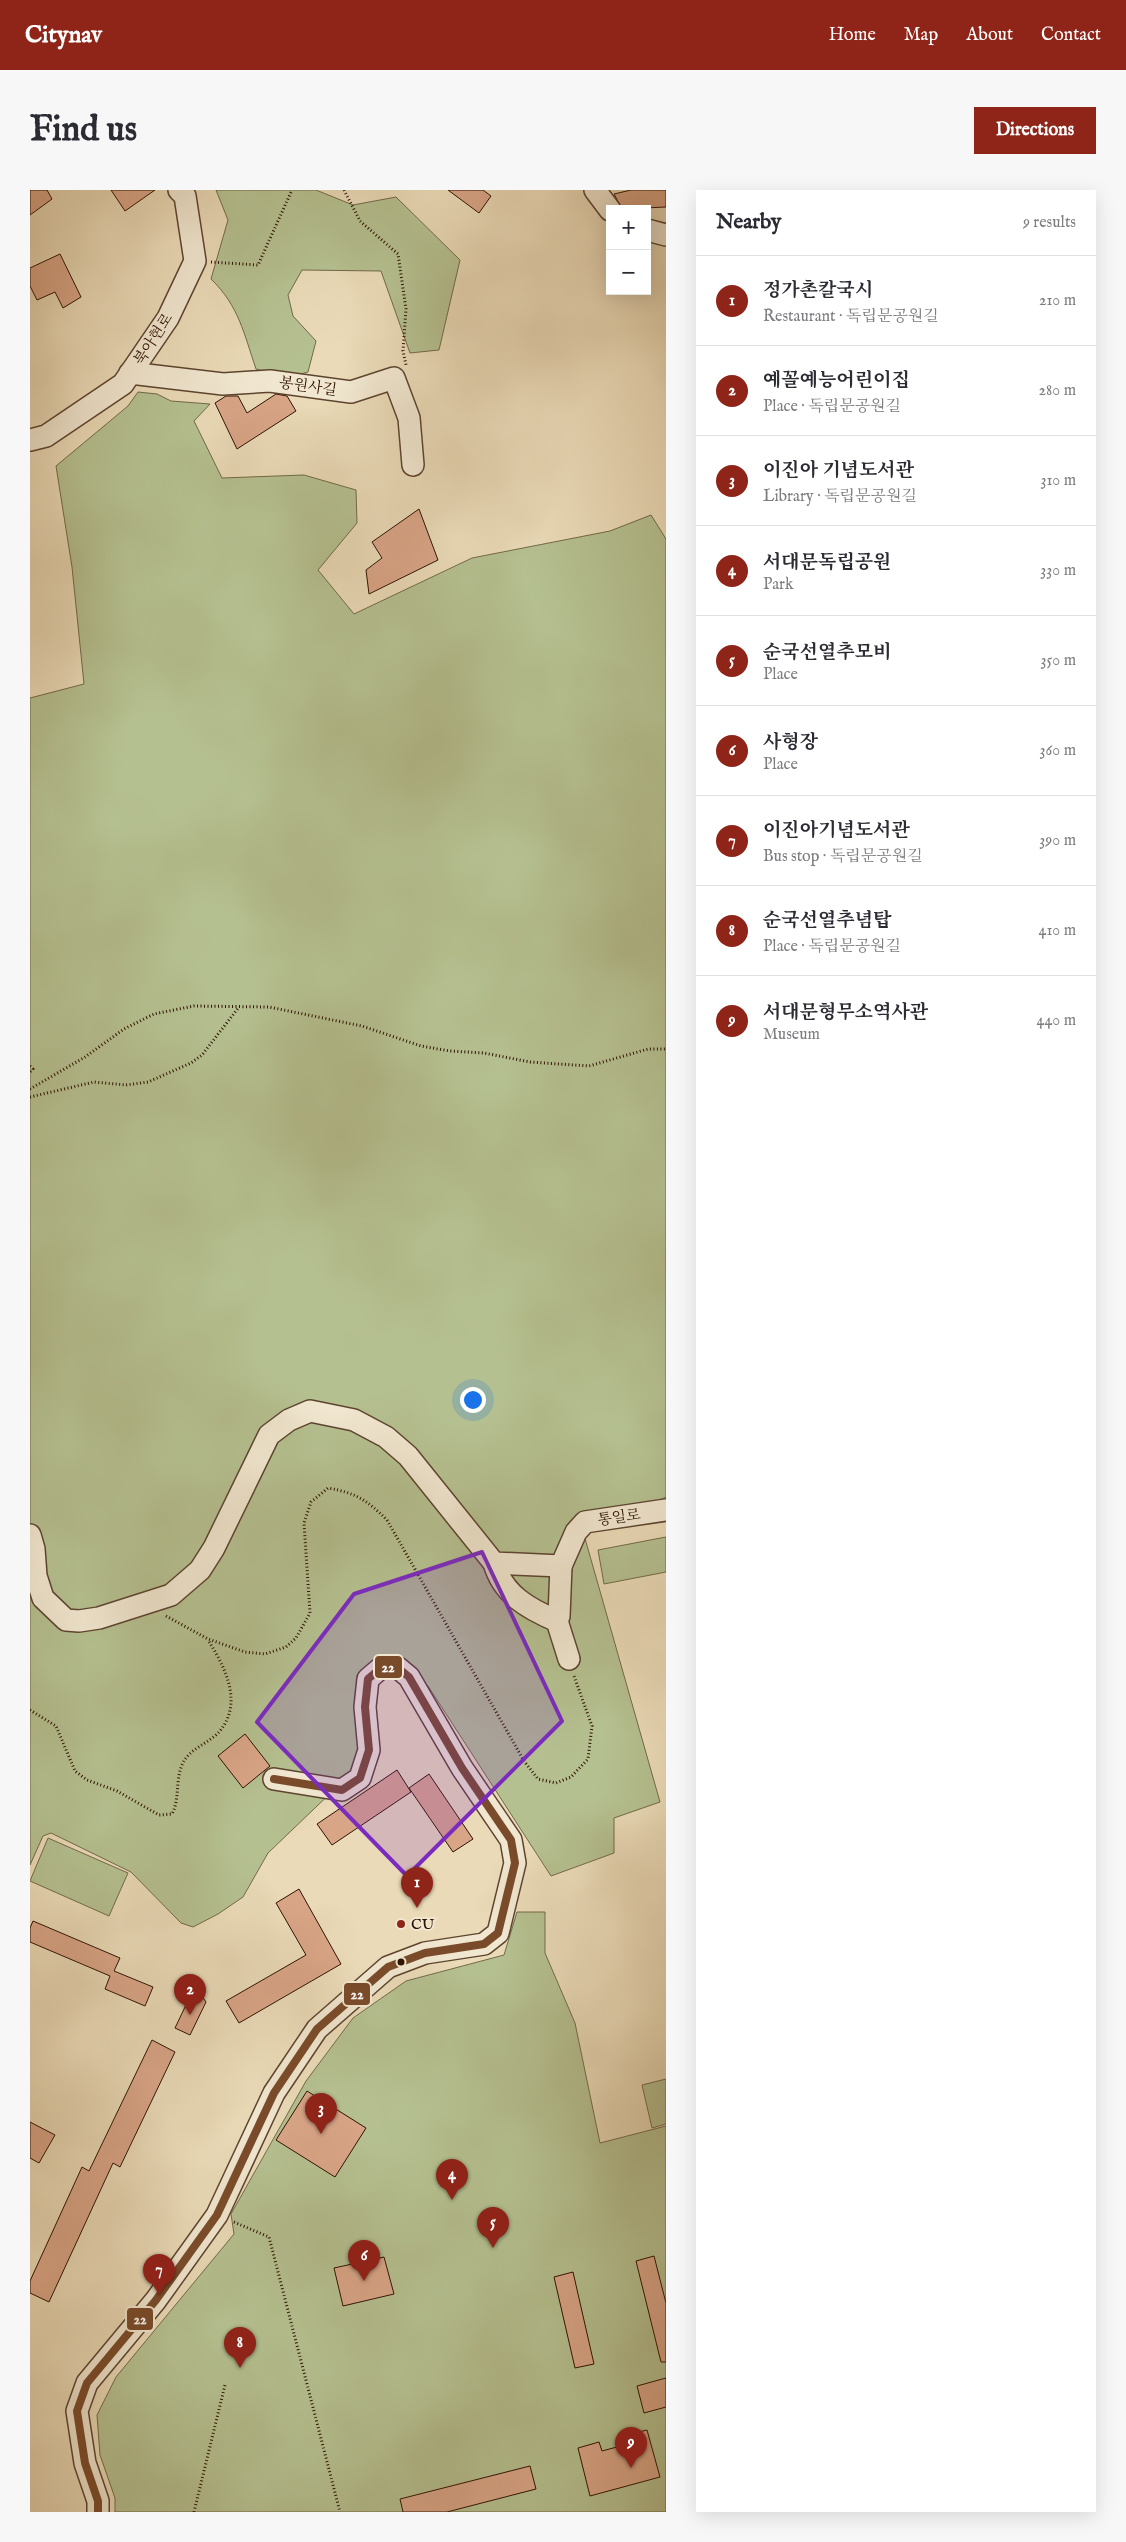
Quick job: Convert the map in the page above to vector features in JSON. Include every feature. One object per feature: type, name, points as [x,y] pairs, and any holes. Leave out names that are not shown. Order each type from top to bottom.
[{"type":"street","name":"북아현로","points":[[30,440],[46,436],[123,384],[168,318],[195,261],[185,196],[179,190]]},
{"type":"street","points":[[595,190],[606,205]]},
{"type":"street","points":[[651,231],[666,236]]},
{"type":"street","name":"봉원사길","points":[[130,373],[224,384],[270,381],[351,392],[394,378],[409,418],[413,465]]},
{"type":"street","points":[[30,1535],[34,1549],[36,1576],[43,1598],[66,1620],[79,1621],[99,1618],[171,1596],[200,1570],[214,1548],[269,1435],[289,1420],[310,1411],[354,1420],[386,1437],[408,1456],[438,1491],[488,1559],[494,1563],[561,1566],[559,1616],[557,1622],[569,1659]]},
{"type":"street","name":"통일로","points":[[561,1566],[576,1532],[585,1522],[666,1510]]},
{"type":"street","points":[[494,1563],[498,1576],[527,1608],[557,1622]]},
{"type":"street","points":[[98,2512],[98,2501],[85,2463],[77,2411],[87,2383],[156,2300],[217,2215],[274,2093],[317,2029],[388,1967],[425,1953],[484,1944],[498,1933],[515,1863],[511,1840],[462,1768],[409,1677],[397,1667],[382,1667],[368,1679],[365,1707],[369,1750],[360,1778],[342,1790],[274,1779]]},
{"type":"path","points":[[204,262],[258,265],[292,190]]},
{"type":"path","points":[[344,190],[360,221],[398,254],[406,309],[404,352],[407,370]]},
{"type":"path","points":[[30,1089],[85,1057],[124,1029],[154,1014],[194,1006],[269,1006],[362,1026],[421,1046],[450,1051],[484,1053],[530,1062],[589,1066],[648,1048],[666,1048]]},
{"type":"path","points":[[30,1097],[94,1082],[126,1085],[148,1082],[192,1063],[202,1055],[239,1006]]},
{"type":"path","points":[[30,1066],[33,1069],[30,1072]]},
{"type":"path","points":[[143,1605],[208,1639],[245,1652],[265,1654],[286,1647],[296,1638],[310,1613],[304,1523],[311,1502],[328,1488],[348,1492],[366,1500],[387,1520],[524,1761],[538,1779],[556,1783],[571,1777],[588,1759],[592,1726],[569,1659]]},
{"type":"path","points":[[30,1710],[56,1726],[75,1771],[87,1780],[117,1791],[160,1815],[172,1814],[177,1805],[177,1783],[182,1764],[198,1746],[219,1732],[229,1712],[231,1699],[230,1680],[221,1659],[208,1639]]},
{"type":"path","points":[[217,2215],[269,2237],[340,2512]]},
{"type":"path","points":[[194,2512],[225,2385]]},
{"type":"highlighted area","points":[[482,1552],[562,1721],[407,1876],[257,1722],[354,1594]]},
{"type":"green space","points":[[216,190],[316,190],[353,205],[396,197],[460,260],[439,350],[410,353],[381,271],[302,270],[288,295],[293,316],[316,341],[308,372],[286,378],[256,369],[244,332],[234,310],[211,279],[228,220]]},
{"type":"green space","points":[[138,392],[157,394],[171,401],[210,404],[194,421],[222,478],[304,475],[356,490],[357,523],[318,570],[354,614],[472,558],[610,531],[651,515],[666,539],[666,1497],[584,1535],[660,1802],[614,1818],[614,1853],[551,1876],[428,1686],[400,1659],[384,1658],[361,1711],[357,1773],[339,1785],[268,1853],[243,1897],[218,1914],[193,1927],[181,1923],[131,1872],[51,1833],[43,1836],[30,1865],[30,698],[84,684],[72,567],[56,466],[128,406]]},
{"type":"green space","points":[[666,1537],[666,1572],[604,1584],[598,1550]]},
{"type":"green space","points":[[48,1838],[128,1873],[109,1916],[30,1881]]},
{"type":"green space","points":[[517,1912],[545,1912],[545,1953],[575,2023],[600,2143],[666,2126],[666,2512],[115,2512],[115,2498],[100,2455],[97,2415],[116,2377],[234,2234],[231,2214],[306,2081],[353,2018],[406,1981],[504,1955]]},
{"type":"green space","points":[[666,2079],[666,2124],[652,2128],[642,2085]]},
{"type":"building","points":[[30,190],[47,190],[52,199],[30,215]]},
{"type":"building","points":[[111,190],[155,190],[125,211]]},
{"type":"building","points":[[448,190],[483,190],[491,196],[479,213]]},
{"type":"building","points":[[631,190],[666,190],[666,207],[620,205],[614,194]]},
{"type":"building","points":[[60,254],[81,297],[63,308],[55,292],[37,300],[30,286],[30,268]]},
{"type":"building","points":[[276,394],[287,396],[296,411],[237,449],[215,403],[226,396],[238,396],[247,413]]},
{"type":"building","points":[[419,509],[438,560],[369,594],[366,570],[382,558],[372,542]]},
{"type":"building","points":[[245,1734],[270,1766],[243,1788],[218,1756]]},
{"type":"building","points":[[397,1770],[411,1792],[332,1845],[317,1824]]},
{"type":"building","points":[[429,1774],[473,1839],[453,1852],[409,1788]]},
{"type":"building","points":[[299,1889],[341,1964],[239,2023],[226,2001],[306,1955],[276,1903]]},
{"type":"building","points":[[33,1921],[120,1958],[114,1971],[153,1987],[145,2006],[105,1989],[110,1976],[30,1942],[30,1928]]},
{"type":"building","points":[[195,1986],[206,2002],[190,2035],[175,2028]]},
{"type":"building","points":[[152,2040],[175,2052],[120,2167],[113,2163],[49,2302],[30,2293],[30,2281],[82,2167],[89,2171]]},
{"type":"building","points":[[307,2091],[366,2128],[335,2177],[276,2140]]},
{"type":"building","points":[[30,2122],[55,2135],[39,2163],[30,2158]]},
{"type":"building","points":[[654,2256],[666,2303],[666,2362],[661,2362],[636,2261]]},
{"type":"building","points":[[384,2257],[394,2294],[343,2306],[334,2268]]},
{"type":"building","points":[[573,2272],[594,2364],[575,2368],[554,2277]]},
{"type":"building","points":[[666,2378],[666,2407],[644,2413],[637,2386]]},
{"type":"building","points":[[647,2430],[660,2477],[590,2496],[578,2448],[599,2442],[602,2451],[628,2444],[626,2435]]},
{"type":"building","points":[[530,2466],[536,2489],[447,2512],[403,2512],[400,2499]]},
{"type":"transit line","name":"22","points":[[98,2512],[98,2501],[85,2463],[77,2411],[87,2383],[156,2300],[217,2215],[274,2093],[317,2029],[388,1967],[425,1953],[484,1944],[498,1933],[515,1863],[511,1840],[462,1768],[409,1677],[397,1667],[382,1667],[368,1679],[365,1707],[369,1750],[360,1778],[342,1790],[274,1779]]},
{"type":"place","name":"정가촌칼국시","points":[[417,1908]]},
{"type":"place","name":"CU","points":[[401,1924]]},
{"type":"place","name":"예꼴예능어린이집","points":[[190,2015]]},
{"type":"place","name":"이진아 기념도서관","points":[[321,2134]]},
{"type":"place","name":"서대문독립공원","points":[[452,2200]]},
{"type":"place","name":"순국선열추모비","points":[[493,2248]]},
{"type":"place","name":"사형장","points":[[364,2281]]},
{"type":"place","name":"이진아기념도서관","points":[[159,2295]]},
{"type":"place","name":"순국선열추념탑","points":[[240,2368]]},
{"type":"place","name":"서대문형무소역사관","points":[[631,2468]]}]
